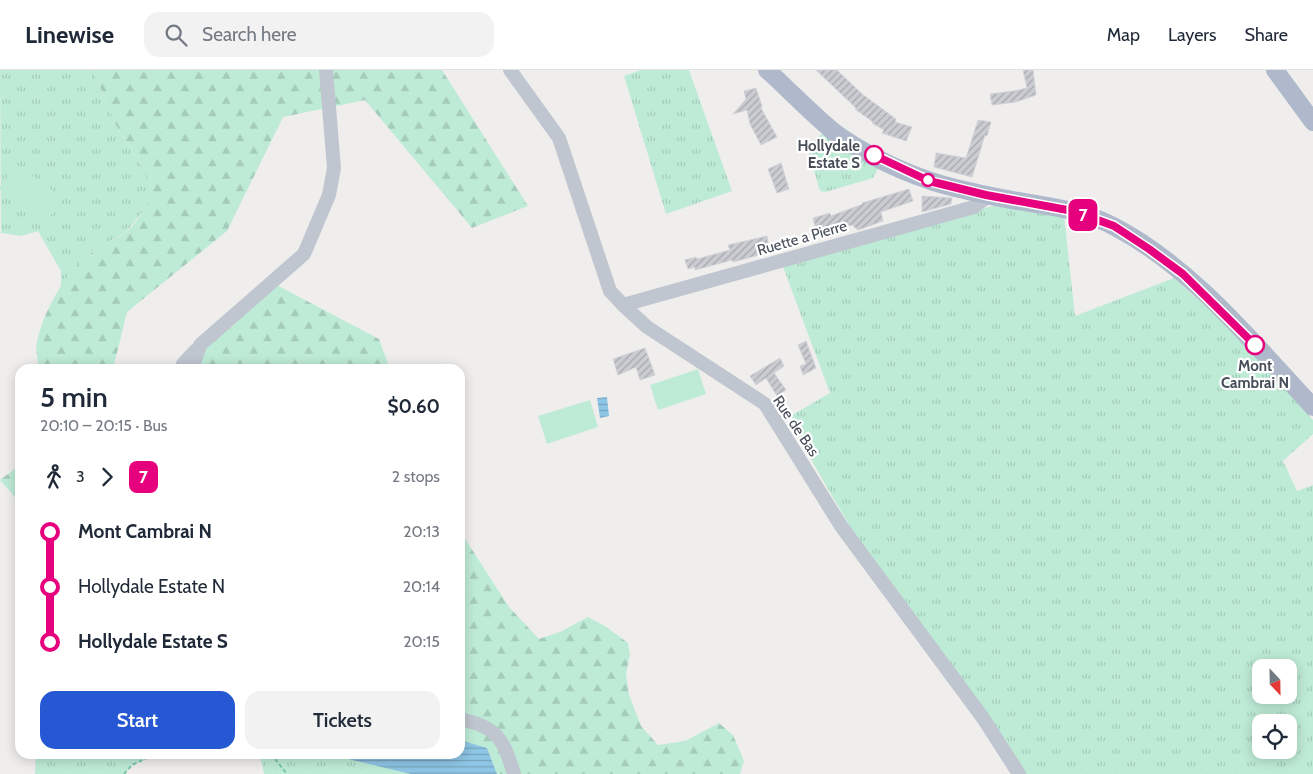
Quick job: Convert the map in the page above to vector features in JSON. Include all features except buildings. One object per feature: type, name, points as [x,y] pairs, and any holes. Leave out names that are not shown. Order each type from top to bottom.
[{"type":"main road","points":[[767,70],[834,132],[883,160],[929,181],[986,195],[1073,211],[1114,226],[1183,274],[1235,323],[1313,407]]},
{"type":"main road","points":[[1276,70],[1313,122]]},
{"type":"street","points":[[183,364],[200,345],[304,254],[329,195],[334,168],[326,70]]},
{"type":"street","name":"Rue de Bas","points":[[510,70],[558,138],[610,291],[623,306],[647,327],[765,404],[841,526],[983,718],[1019,774]]},
{"type":"street","name":"Ruette a Pierre","points":[[623,306],[974,207],[986,195]]},
{"type":"street","points":[[194,364],[200,345]]},
{"type":"street","points":[[465,720],[478,723],[496,734],[506,751],[514,774]]},
{"type":"path","points":[[124,774],[132,765],[144,759]]},
{"type":"path","points":[[275,759],[287,774]]},
{"type":"green space","points":[[0,70],[93,70],[116,125],[140,162],[152,191],[145,209],[126,232],[91,252],[69,275],[61,288],[61,271],[38,231],[21,236],[1,233]]},
{"type":"green space","points":[[93,70],[442,70],[528,206],[472,228],[365,100],[283,117],[227,231],[127,312],[114,364],[38,364],[36,352],[40,330],[57,292],[73,269],[82,260],[96,249],[130,229],[141,214],[152,191],[140,162],[116,125]]},
{"type":"green space","points":[[641,70],[689,70],[732,191],[666,214],[624,76]]},
{"type":"green space","points":[[825,131],[876,163],[878,169],[873,178],[825,192],[820,191],[807,147]]},
{"type":"green space","points":[[16,164],[63,198],[45,223],[0,190],[0,187]]},
{"type":"green space","points":[[996,205],[1064,215],[1075,316],[1174,278],[1229,327],[1313,420],[1313,434],[1283,461],[1297,491],[1313,485],[1313,774],[1022,774],[853,532],[787,418],[830,393],[782,264]]},
{"type":"green space","points":[[271,282],[379,339],[388,364],[194,364],[200,345]]},
{"type":"green space","points":[[698,369],[706,394],[658,410],[650,385]]},
{"type":"green space","points":[[590,400],[598,427],[547,444],[538,416]]},
{"type":"green space","points":[[15,469],[15,497],[0,480]]},
{"type":"green space","points":[[465,539],[509,607],[539,639],[560,632],[588,617],[605,626],[628,643],[630,654],[626,674],[629,695],[641,726],[658,745],[685,741],[719,723],[733,735],[744,761],[740,774],[497,774],[487,748],[465,741]]},
{"type":"green space","points":[[36,759],[145,759],[132,765],[124,774],[35,774]]},
{"type":"green space","points":[[261,759],[352,759],[414,774],[264,774]]},
{"type":"water","points":[[607,397],[609,416],[600,418],[597,398]]},
{"type":"water","points":[[465,741],[487,748],[497,774],[411,774],[348,759],[465,759]]},
{"type":"bus line","name":"7","points":[[874,155],[929,181],[986,195],[1073,211],[1114,226],[1183,274],[1235,323],[1255,345]]},
{"type":"place","name":"Hollydale Estate S","points":[[874,155]]},
{"type":"place","name":"Mont Cambrai N","points":[[1255,345]]}]
